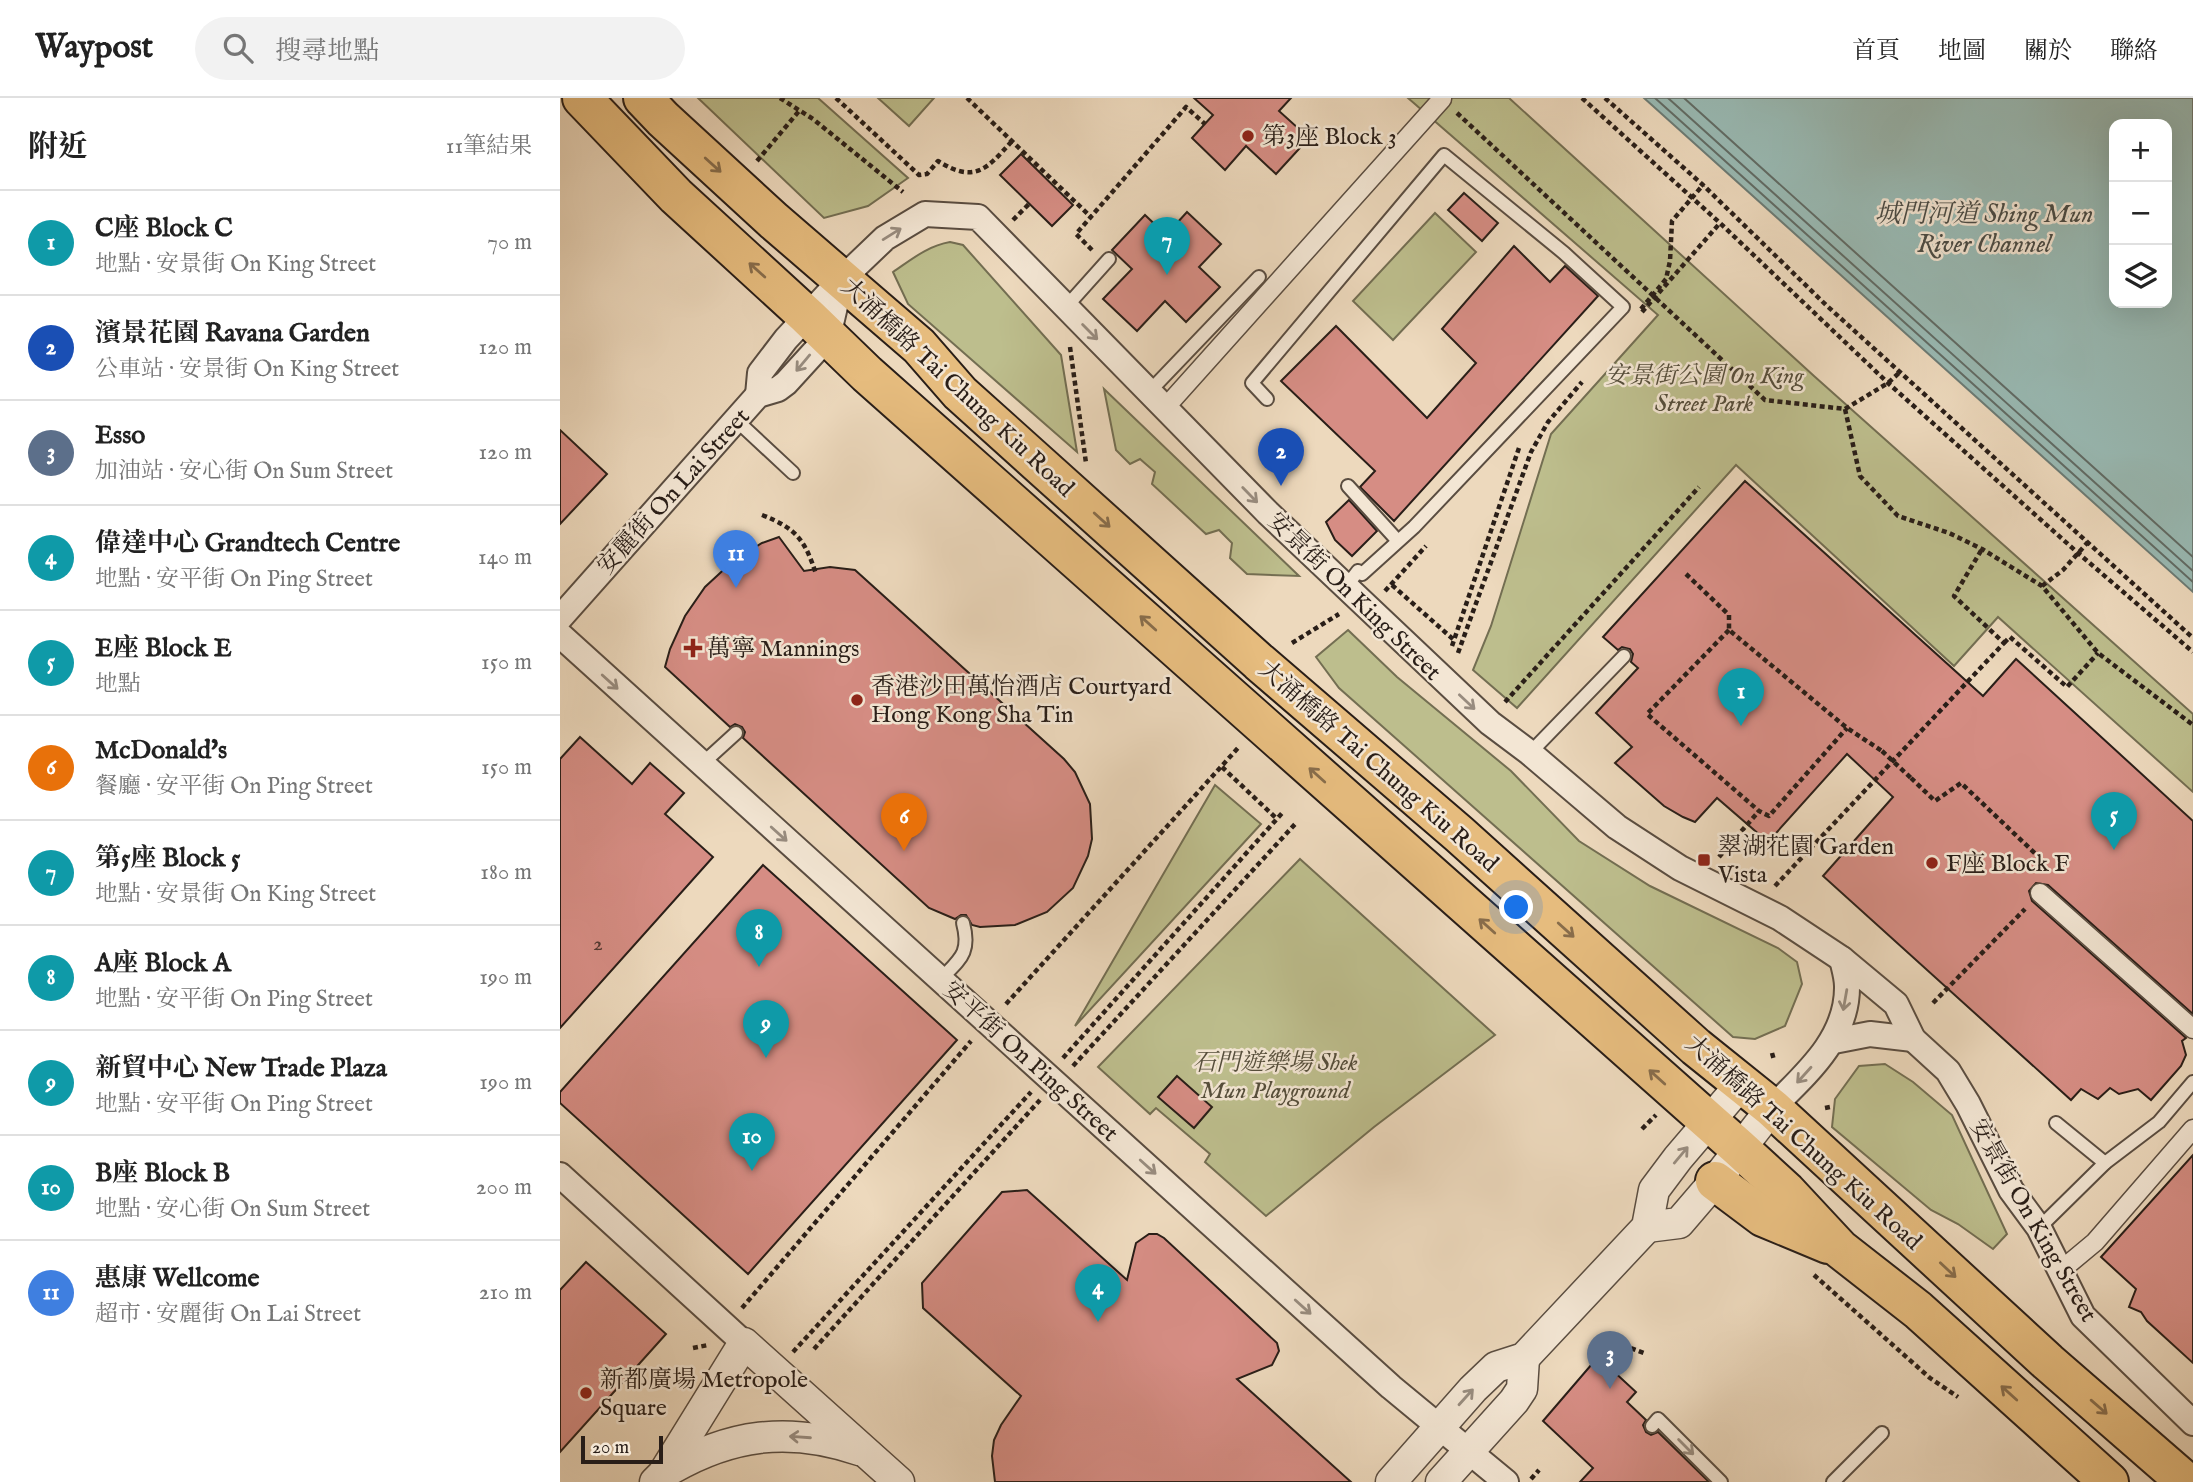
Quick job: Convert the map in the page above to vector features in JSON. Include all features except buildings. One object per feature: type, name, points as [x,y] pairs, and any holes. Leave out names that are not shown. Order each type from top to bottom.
[{"type":"main road","name":"大涌橋路 Tai Chung Kiu Road","points":[[582,98],[676,196],[817,326],[1786,1191],[1825,1260],[1918,1310],[2109,1482]]},
{"type":"main road","name":"大涌橋路 Tai Chung Kiu Road","points":[[643,98],[764,212],[919,346],[960,393],[1259,662],[1459,834],[1696,1047],[1772,1108],[2030,1346],[2186,1482]]},
{"type":"main road","points":[[1715,1181],[1825,1260]]},
{"type":"street","points":[[1157,400],[1442,99]]},
{"type":"street","name":"安景街 On King Street","points":[[842,279],[885,237],[925,214],[978,217],[1345,588],[1490,723],[1530,753],[1617,827],[1680,868],[1780,918],[1842,959],[1896,1004],[1913,1039],[1948,1071],[1968,1104],[2011,1191],[2039,1228],[2083,1316],[2193,1423]]},
{"type":"street","name":"安麗街 On Lai Street","points":[[560,618],[758,395],[760,373],[817,326],[842,279]]},
{"type":"street","name":"安平街 On Ping Street","points":[[560,635],[1438,1428],[1506,1482]]},
{"type":"street","points":[[2040,893],[2193,1029]]},
{"type":"street","points":[[1647,1227],[1679,1223],[1772,1108],[1834,1041],[1847,986],[1842,959]]},
{"type":"street","points":[[1834,1041],[1870,1034],[1913,1039]]},
{"type":"street","points":[[1391,1482],[1496,1367],[1524,1358],[1647,1227],[1654,1190],[1742,1083]]},
{"type":"street","points":[[2059,1272],[2095,1242],[2193,1129]]},
{"type":"street","points":[[560,1175],[899,1482]]},
{"type":"street","points":[[659,1478],[744,1343]]},
{"type":"street","points":[[1441,1482],[1522,1389],[1524,1358]]},
{"type":"street","points":[[659,1478],[689,1458],[717,1446],[767,1437],[808,1437],[866,1453]]},
{"type":"lane","points":[[1267,399],[1252,383],[1444,155],[1564,253],[1623,307],[1414,527],[1362,574],[1358,571],[1345,588]]},
{"type":"lane","points":[[1066,307],[1108,261]]},
{"type":"lane","points":[[1157,400],[1259,277]]},
{"type":"lane","points":[[735,419],[793,473]]},
{"type":"lane","points":[[1348,486],[1397,540]]},
{"type":"lane","points":[[1530,753],[1556,723],[1624,656]]},
{"type":"lane","points":[[702,764],[736,733]]},
{"type":"lane","points":[[941,979],[964,955],[966,943],[963,923]]},
{"type":"lane","points":[[2039,1228],[2105,1163],[2159,1122],[2193,1082]]},
{"type":"lane","points":[[2056,1123],[2105,1163]]},
{"type":"lane","points":[[1652,1426],[1658,1419],[1721,1482]]},
{"type":"lane","points":[[1833,1482],[1882,1433]]},
{"type":"path","points":[[780,98],[813,118],[904,192]]},
{"type":"path","points":[[836,98],[919,175],[927,174],[938,161],[952,170],[979,172],[990,165],[1012,141]]},
{"type":"path","points":[[967,98],[1091,217]]},
{"type":"path","points":[[1582,98],[1720,223],[1888,383],[2193,652]]},
{"type":"path","points":[[1605,98],[1703,185],[1826,305],[1974,442],[2193,638]]},
{"type":"path","points":[[1442,99],[1765,400],[1846,409],[1888,383],[1900,372]]},
{"type":"path","points":[[1108,261],[1076,234],[1186,107],[1205,124]]},
{"type":"path","points":[[757,161],[799,111]]},
{"type":"path","points":[[1013,220],[1029,204]]},
{"type":"path","points":[[1637,318],[1720,223]]},
{"type":"path","points":[[1069,346],[1086,467]]},
{"type":"path","points":[[1458,653],[1531,452],[1548,422],[1583,381]]},
{"type":"path","points":[[1846,409],[1860,476],[1898,516],[1950,533],[1982,549],[2042,586],[2098,653],[2193,725]]},
{"type":"path","points":[[1452,646],[1522,437]]},
{"type":"path","points":[[1504,702],[1699,486]]},
{"type":"path","points":[[762,515],[780,522],[800,537],[808,550],[816,574]]},
{"type":"path","points":[[2042,586],[2063,570],[2088,542]]},
{"type":"path","points":[[1982,549],[1954,596],[2004,643]]},
{"type":"path","points":[[1686,574],[1729,615],[1729,630],[1647,714],[1759,811],[1769,816],[1847,728]]},
{"type":"path","points":[[1392,584],[1454,640]]},
{"type":"path","points":[[1292,643],[1340,613]]},
{"type":"path","points":[[1729,630],[1847,728],[1882,751],[1935,801],[1961,783],[2042,860],[2040,893],[1933,1003]]},
{"type":"path","points":[[1775,886],[2010,637],[2067,687],[2098,653]]},
{"type":"path","points":[[1222,767],[1276,818]]},
{"type":"path","points":[[1719,857],[1759,811]]},
{"type":"path","points":[[1772,1053],[1774,1060]]},
{"type":"path","points":[[1642,1129],[1660,1111]]},
{"type":"path","points":[[1825,1260],[1930,1378],[1958,1396]]},
{"type":"path","points":[[1607,1339],[1644,1353]]},
{"type":"path","points":[[693,1348],[710,1344]]},
{"type":"path","points":[[675,1368],[688,1379]]},
{"type":"green space","points":[[698,98],[818,98],[908,178],[868,206],[824,218]]},
{"type":"green space","points":[[878,98],[934,98],[909,126]]},
{"type":"green space","name":"安景街公園 On King Street Park","points":[[1408,98],[1509,98],[1814,376],[2193,714],[2193,792],[1998,617],[1954,666],[1736,465],[1517,708],[1473,670],[1491,626],[1551,434],[1658,315]]},
{"type":"green space","points":[[1435,213],[1476,252],[1393,340],[1353,301]]},
{"type":"green space","points":[[950,242],[963,245],[1061,355],[1077,452],[908,304],[893,272],[927,250]]},
{"type":"green space","points":[[1104,389],[1299,576],[1247,574],[1230,558],[1232,543],[1219,530],[1206,534],[1152,484],[1155,472],[1140,459],[1130,464],[1116,450]]},
{"type":"green space","points":[[1348,630],[1397,677],[1511,771],[1579,841],[1650,886],[1778,948],[1797,962],[1802,984],[1785,1026],[1755,1039],[1733,1037],[1339,688],[1316,657]]},
{"type":"green space","points":[[1215,785],[1261,824],[1075,1026]]},
{"type":"green space","name":"石門遊樂場 Shek Mun Playground","points":[[1300,859],[1495,1035],[1374,1127],[1266,1216],[1205,1162],[1210,1154],[1156,1108],[1150,1114],[1098,1067]]},
{"type":"green space","points":[[1885,1064],[1913,1082],[1952,1115],[2007,1234],[1993,1249],[1958,1224],[1931,1210],[1832,1127],[1835,1099],[1859,1066]]},
{"type":"water","name":"城門河道 Shing Mun River Channel","points":[[1644,98],[2193,98],[2193,592]]},
{"type":"place","name":"第3座 Block 3","points":[[1248,136]]},
{"type":"place","name":"第5座 Block 5","points":[[1167,275]]},
{"type":"place","name":"濱景花園 Ravana Garden","points":[[1281,486]]},
{"type":"place","name":"惠康 Wellcome","points":[[736,588]]},
{"type":"place","name":"萬寧 Mannings","points":[[693,648]]},
{"type":"place","name":"香港沙田萬怡酒店 Courtyard Hong Kong Sha Tin","points":[[857,700]]},
{"type":"place","name":"C座 Block C","points":[[1741,726]]},
{"type":"place","name":"E座 Block E","points":[[2114,850]]},
{"type":"place","name":"McDonald's","points":[[904,851]]},
{"type":"place","name":"翠湖花園 Garden Vista","points":[[1704,860]]},
{"type":"place","name":"F座 Block F","points":[[1932,863]]},
{"type":"place","name":"A座 Block A","points":[[759,967]]},
{"type":"place","name":"新貿中心 New Trade Plaza","points":[[766,1058]]},
{"type":"place","name":"B座 Block B","points":[[752,1171]]},
{"type":"place","name":"偉達中心 Grandtech Centre","points":[[1098,1322]]},
{"type":"place","name":"Esso","points":[[1610,1389]]},
{"type":"place","name":"新都廣場 Metropole Square","points":[[586,1393]]}]
